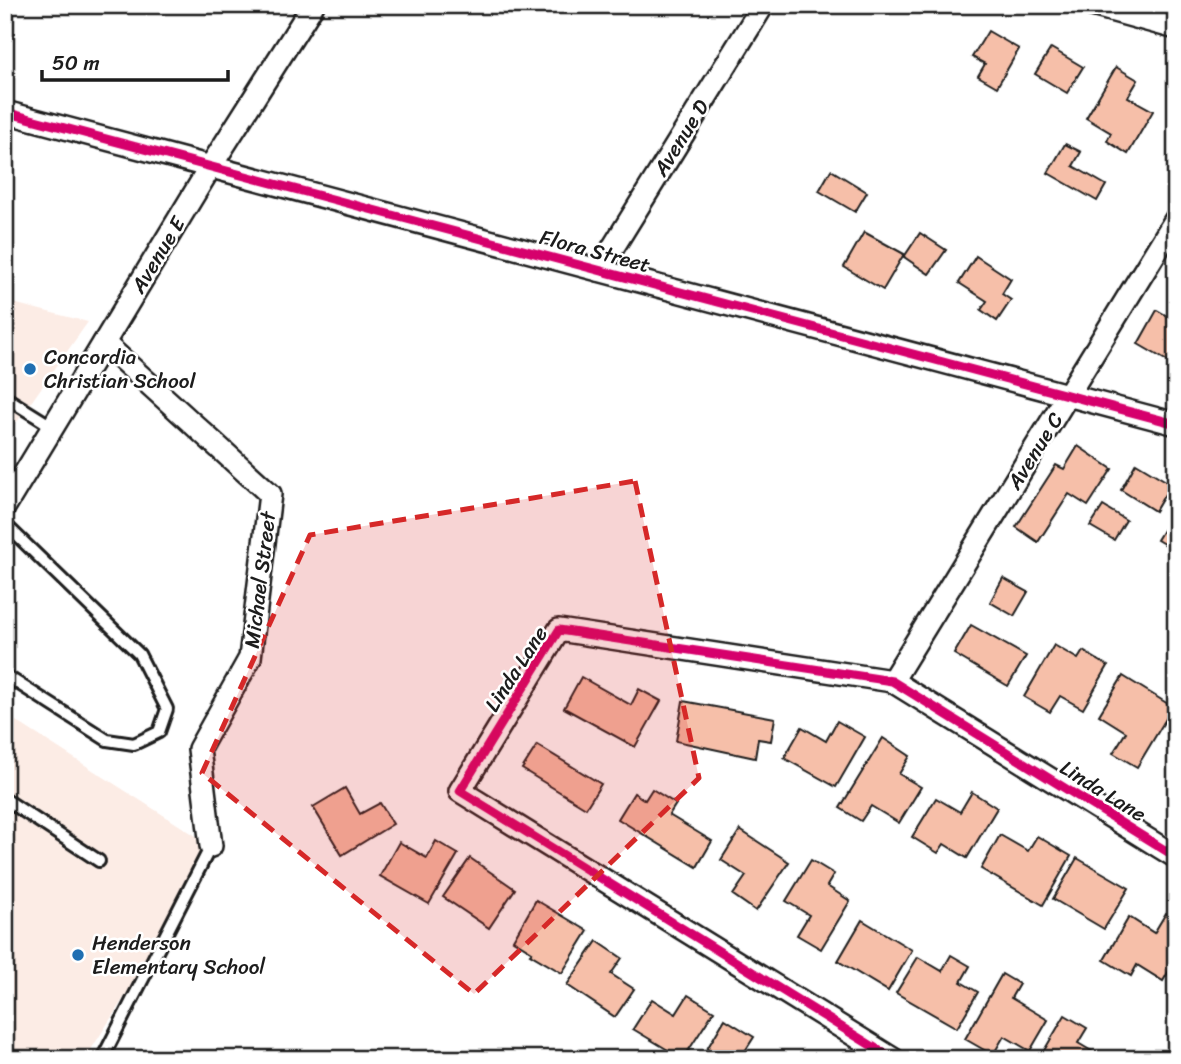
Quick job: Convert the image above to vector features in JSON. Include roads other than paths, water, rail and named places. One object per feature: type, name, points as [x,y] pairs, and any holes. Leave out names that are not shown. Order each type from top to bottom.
[{"type":"street","name":"Avenue E","points":[[5,506],[211,166],[313,5]]},
{"type":"street","name":"Avenue D","points":[[599,270],[763,5]]},
{"type":"street","points":[[1092,5],[1176,28]]},
{"type":"street","name":"Flora Street","points":[[5,112],[1176,425]]},
{"type":"street","name":"Avenue C","points":[[892,681],[1176,219]]},
{"type":"street","name":"Michael Street","points":[[104,343],[270,494],[250,658],[199,749],[211,846]]},
{"type":"street","name":"Linda Lane","points":[[893,1059],[460,790],[559,630],[892,681],[1176,858]]},
{"type":"lane","points":[[5,397],[53,427]]},
{"type":"lane","points":[[5,524],[139,654],[167,709],[159,732],[134,744],[107,740],[5,675]]},
{"type":"lane","points":[[5,799],[99,862]]},
{"type":"lane","name":"Michael Street","points":[[102,1059],[211,846]]},
{"type":"place","name":"Concordia Christian School","points":[[30,369]]},
{"type":"place","name":"Henderson Elementary School","points":[[78,955]]}]
